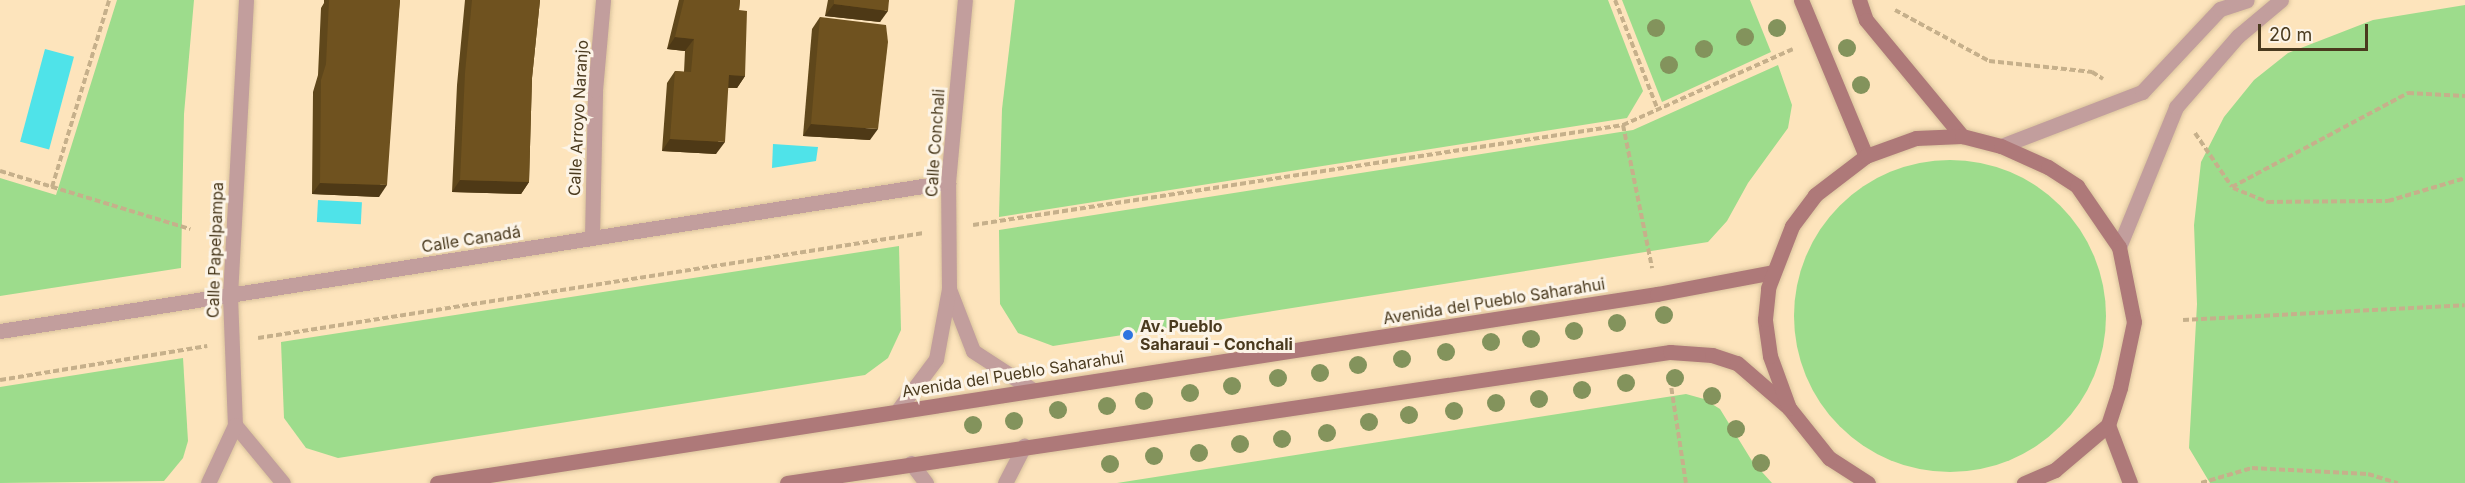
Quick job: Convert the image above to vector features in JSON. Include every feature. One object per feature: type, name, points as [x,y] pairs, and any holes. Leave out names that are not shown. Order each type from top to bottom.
[{"type":"main road","points":[[1801,0],[1866,156]]},
{"type":"main road","points":[[1859,0],[1866,20],[1962,136]]},
{"type":"main road","points":[[1789,408],[1770,356],[1765,319],[1773,272],[1792,226],[1815,195],[1866,156],[1916,138],[1962,136],[2001,146],[2048,167],[2077,186],[2119,247],[2134,322],[2120,388],[2108,425],[2055,470],[2024,483]]},
{"type":"main road","name":"Avenida del Pueblo Saharahui","points":[[437,483],[1657,294],[1773,272]]},
{"type":"main road","points":[[787,483],[1024,446],[1670,352],[1712,355],[1737,363],[1789,408],[1829,458],[1868,483]]},
{"type":"main road","points":[[2108,425],[2130,483]]},
{"type":"street","name":"Calle Papelpampa","points":[[234,425],[230,296],[246,0]]},
{"type":"street","name":"Calle Arroyo Naranjo","points":[[592,237],[596,90],[603,0]]},
{"type":"street","name":"Calle Conchali","points":[[898,410],[936,359],[949,289],[948,182],[965,0]]},
{"type":"street","points":[[2001,146],[2142,92],[2220,9],[2247,0]]},
{"type":"street","points":[[2119,247],[2176,107],[2238,36],[2281,0]]},
{"type":"street","name":"Calle Canadá","points":[[0,331],[948,182]]},
{"type":"street","name":"Calle Conchali","points":[[949,289],[973,351],[1032,390]]},
{"type":"street","points":[[208,483],[234,425],[283,483]]},
{"type":"street","points":[[1005,483],[1024,446]]},
{"type":"street","points":[[911,463],[926,483]]},
{"type":"path","points":[[51,187],[109,0]]},
{"type":"path","points":[[1615,0],[1658,108]]},
{"type":"path","points":[[0,380],[949,228],[1623,125],[1658,108],[1772,61],[1815,38]]},
{"type":"path","points":[[0,171],[190,229]]},
{"type":"path","points":[[2232,188],[2268,202],[2388,201],[2465,178]]},
{"type":"path","points":[[2183,320],[2465,304]]},
{"type":"path","points":[[2201,483],[2252,468],[2368,474],[2398,483]]},
{"type":"green space","points":[[117,0],[194,0],[184,114],[181,268],[0,296],[0,178],[56,195]]},
{"type":"green space","points":[[1015,0],[1608,0],[1643,91],[1627,118],[999,217],[1002,109]]},
{"type":"green space","points":[[1622,0],[1750,0],[1771,52],[1662,102]]},
{"type":"green space","points":[[2465,5],[2465,483],[2210,483],[2189,448],[2197,304],[2194,225],[2201,162],[2224,117],[2254,80],[2288,53],[2373,20]]},
{"type":"green space","points":[[1778,65],[1792,105],[1788,128],[1748,183],[1727,221],[1708,242],[1053,346],[1018,333],[1000,304],[999,230],[1633,130]]},
{"type":"green space","points":[[1950,160],[1980,163],[2010,172],[2036,187],[2060,206],[2079,230],[2094,256],[2103,286],[2106,316],[2103,346],[2094,376],[2079,402],[2060,426],[2036,445],[2010,460],[1980,469],[1950,472],[1920,469],[1890,460],[1864,445],[1840,426],[1821,402],[1806,376],[1797,346],[1794,316],[1797,286],[1806,256],[1821,230],[1840,206],[1864,187],[1890,172],[1920,163]]},
{"type":"green space","points":[[899,246],[901,330],[888,358],[865,375],[338,458],[306,448],[284,418],[281,342]]},
{"type":"green space","points":[[183,358],[188,441],[183,458],[164,481],[0,483],[0,387]]},
{"type":"green space","points":[[1686,394],[1704,399],[1720,409],[1752,461],[1772,483],[1117,483]]},
{"type":"water","points":[[45,49],[74,57],[49,149],[20,142]]},
{"type":"water","points":[[773,144],[818,147],[816,161],[772,168]]},
{"type":"water","points":[[318,200],[362,202],[361,224],[317,222]]},
{"type":"building","points":[[329,0],[400,0],[387,185],[320,183],[321,80],[326,64]]},
{"type":"building","points":[[472,0],[540,0],[532,78],[529,182],[460,180],[465,73]]},
{"type":"building","points":[[684,0],[740,0],[739,10],[747,11],[745,76],[729,75],[725,142],[670,139],[675,71],[691,72],[694,39],[675,37]]},
{"type":"building","points":[[834,0],[889,0],[888,11],[834,4]]},
{"type":"building","points":[[820,17],[886,25],[888,42],[878,129],[811,124]]},
{"type":"place","name":"Av. Pueblo Saharaui - Conchali","points":[[1128,335]]}]
